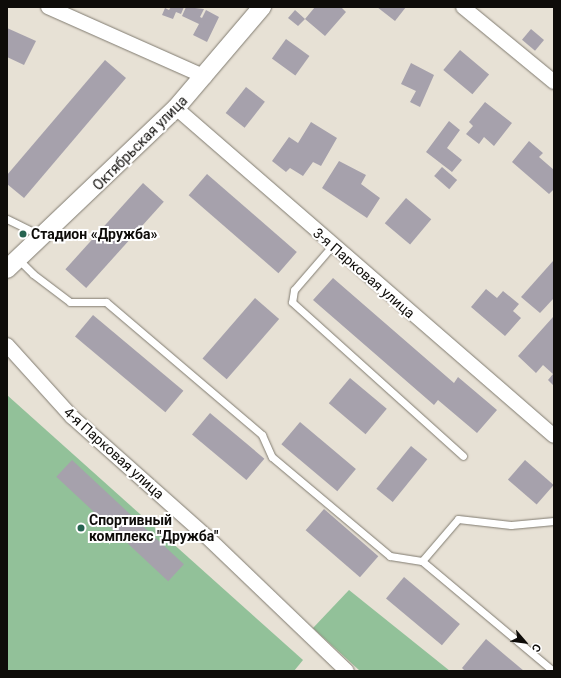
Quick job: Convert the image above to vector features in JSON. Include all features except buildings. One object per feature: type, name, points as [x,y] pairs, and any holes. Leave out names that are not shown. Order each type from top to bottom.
[{"type":"street","points":[[48,7],[205,77]]},
{"type":"street","name":"Октябрьская улица","points":[[13,264],[44,237],[176,108],[205,77],[262,7]]},
{"type":"street","points":[[463,7],[554,82]]},
{"type":"street","name":"3-я Парковая улица","points":[[176,108],[332,246],[554,436]]},
{"type":"street","name":"4-я Парковая улица","points":[[7,345],[72,417],[206,536],[348,671]]},
{"type":"lane","points":[[7,219],[44,237]]},
{"type":"lane","points":[[332,246],[294,290],[292,302],[463,456]]},
{"type":"lane","points":[[13,264],[33,274],[70,302],[106,302],[262,435],[272,457],[390,556],[422,561],[553,671]]},
{"type":"lane","points":[[422,561],[458,519],[511,525],[554,521]]},
{"type":"green space","name":"Спортивный комплекс \"Дружба\"","points":[[7,395],[303,660],[294,671],[7,671]]},
{"type":"green space","points":[[349,590],[450,671],[360,671],[313,628]]},
{"type":"place","name":"Стадион «Дружба»","points":[[23,234]]},
{"type":"place","name":"Спортивный комплекс \"Дружба\"","points":[[81,528]]}]
